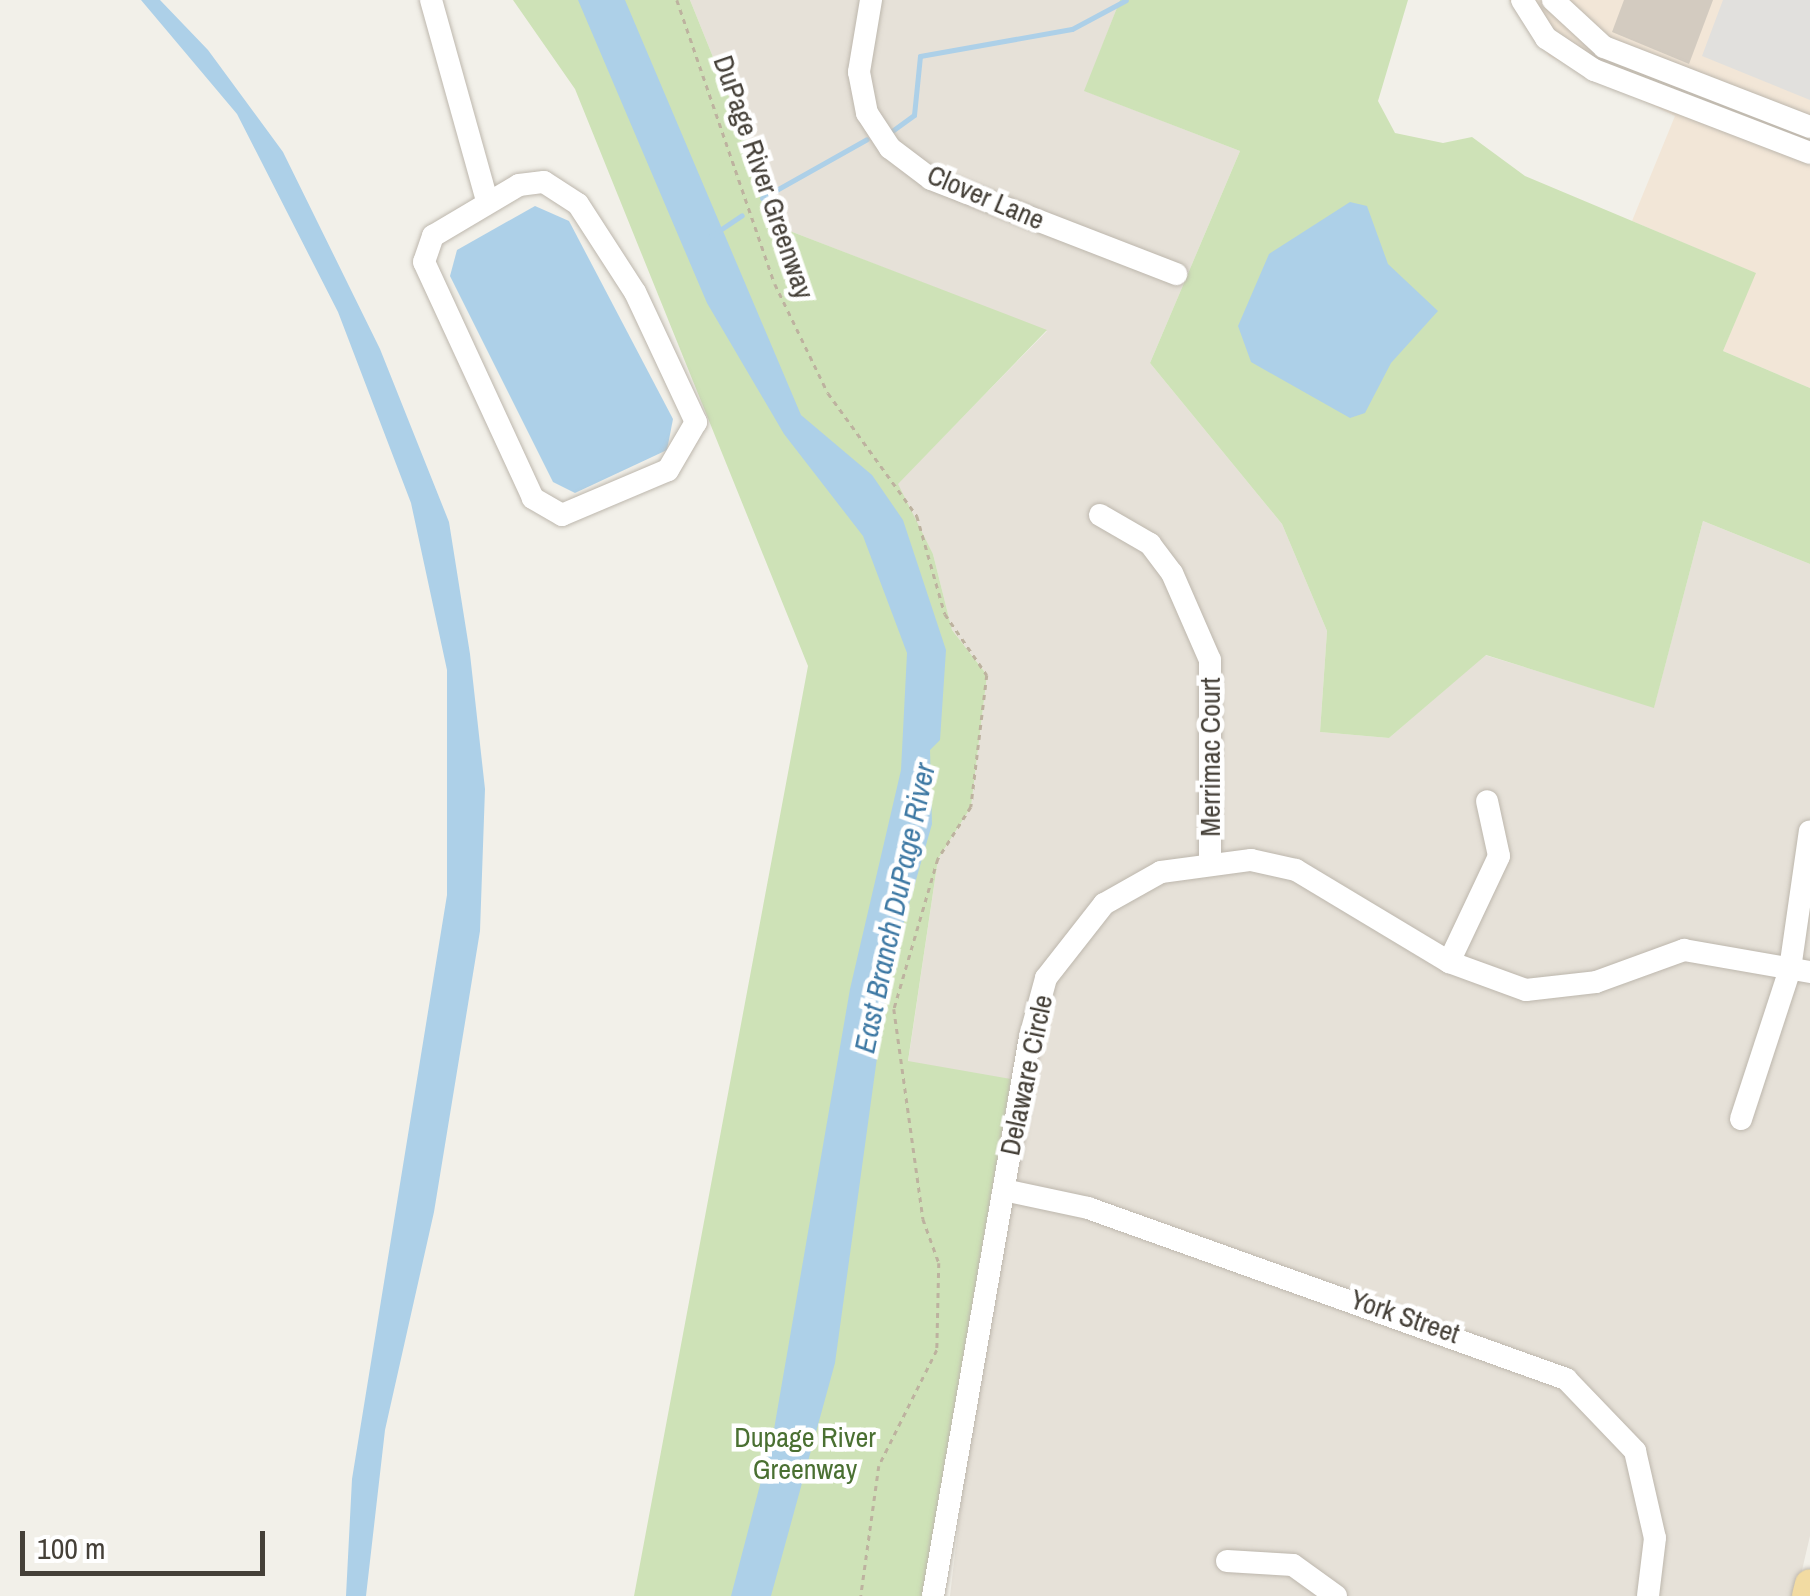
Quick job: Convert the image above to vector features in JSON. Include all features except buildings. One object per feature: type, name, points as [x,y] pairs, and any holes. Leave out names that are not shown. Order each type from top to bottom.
[{"type":"main road","points":[[1807,1596],[1810,1584]]},
{"type":"street","points":[[431,0],[487,200]]},
{"type":"street","name":"Clover Lane","points":[[871,0],[859,72],[867,113],[890,148],[930,179],[1176,274]]},
{"type":"street","points":[[1522,0],[1546,38],[1594,70],[1810,153]]},
{"type":"street","points":[[1553,0],[1604,48],[1810,128]]},
{"type":"street","points":[[544,182],[578,204],[692,403],[696,422],[681,458],[581,512],[562,515],[533,498],[424,262],[433,236],[487,200],[544,182]]},
{"type":"street","name":"Merrimac Court","points":[[1100,514],[1150,544],[1172,574],[1210,660],[1210,863]]},
{"type":"street","points":[[1449,962],[1499,856],[1488,801]]},
{"type":"street","points":[[1741,1119],[1762,1078],[1800,970],[1810,831]]},
{"type":"street","name":"Delaware Circle","points":[[932,1596],[1046,978],[1104,904],[1160,872],[1210,863],[1296,870],[1449,962],[1526,990],[1596,982],[1684,950],[1800,970]]},
{"type":"street","name":"York Street","points":[[1004,1190],[1106,1214],[1566,1379],[1635,1451],[1655,1538],[1648,1596]]},
{"type":"street","points":[[1227,1561],[1293,1565],[1336,1596]]},
{"type":"path","name":"DuPage River Greenway","points":[[678,0],[775,284],[828,393],[917,516],[945,614],[987,675],[971,807],[938,859],[894,1008],[923,1220],[939,1263],[937,1350],[878,1466],[861,1596]]},
{"type":"shaded area","points":[[690,0],[1120,0],[1085,91],[1240,151],[1150,363],[1282,524],[1327,631],[1320,732],[1389,738],[1485,655],[1654,707],[1703,521],[1810,564],[1810,1536],[1796,1596],[950,1596],[973,1402],[1030,1083],[908,1062],[938,859],[971,807],[987,675],[952,630],[933,554],[897,484],[1047,331],[782,228]]},
{"type":"shaded area","points":[[1509,0],[1810,0],[1810,388],[1723,351],[1755,273],[1632,221],[1675,116],[1549,56]]},
{"type":"shaded area","points":[[1723,0],[1810,0],[1810,100],[1702,56]]},
{"type":"green space","name":"Dupage River Greenway","points":[[513,0],[690,0],[782,228],[1047,330],[898,484],[933,554],[952,630],[987,675],[971,807],[938,859],[908,1061],[1011,1079],[922,1596],[634,1596],[808,666],[575,89]]},
{"type":"green space","points":[[1120,0],[1408,0],[1378,101],[1395,133],[1443,143],[1472,137],[1525,176],[1756,273],[1723,351],[1810,388],[1810,564],[1703,521],[1654,708],[1486,655],[1389,738],[1320,732],[1327,631],[1282,524],[1150,363],[1240,151],[1084,91]]},
{"type":"water","points":[[141,0],[160,0],[208,50],[283,152],[380,349],[449,522],[470,654],[485,789],[480,931],[434,1212],[385,1430],[366,1596],[346,1596],[352,1479],[447,895],[447,670],[411,503],[338,312],[237,114]]},
{"type":"water","name":"East Branch DuPage River","points":[[578,0],[625,0],[801,415],[872,475],[903,520],[946,650],[940,740],[930,750],[932,824],[888,978],[835,1363],[771,1596],[731,1596],[773,1435],[850,989],[901,770],[907,653],[863,536],[784,434],[707,303]]},
{"type":"water","points":[[1350,202],[1367,206],[1388,264],[1438,311],[1391,363],[1365,413],[1350,418],[1251,362],[1238,326],[1269,254]]},
{"type":"water","points":[[535,206],[569,221],[673,419],[667,450],[575,493],[553,482],[450,276],[457,250]]},
{"type":"waterway","points":[[892,131],[914,115],[920,56],[1072,29],[1126,0]]},
{"type":"waterway","points":[[762,198],[867,139]]},
{"type":"waterway","points":[[711,236],[742,215]]}]
